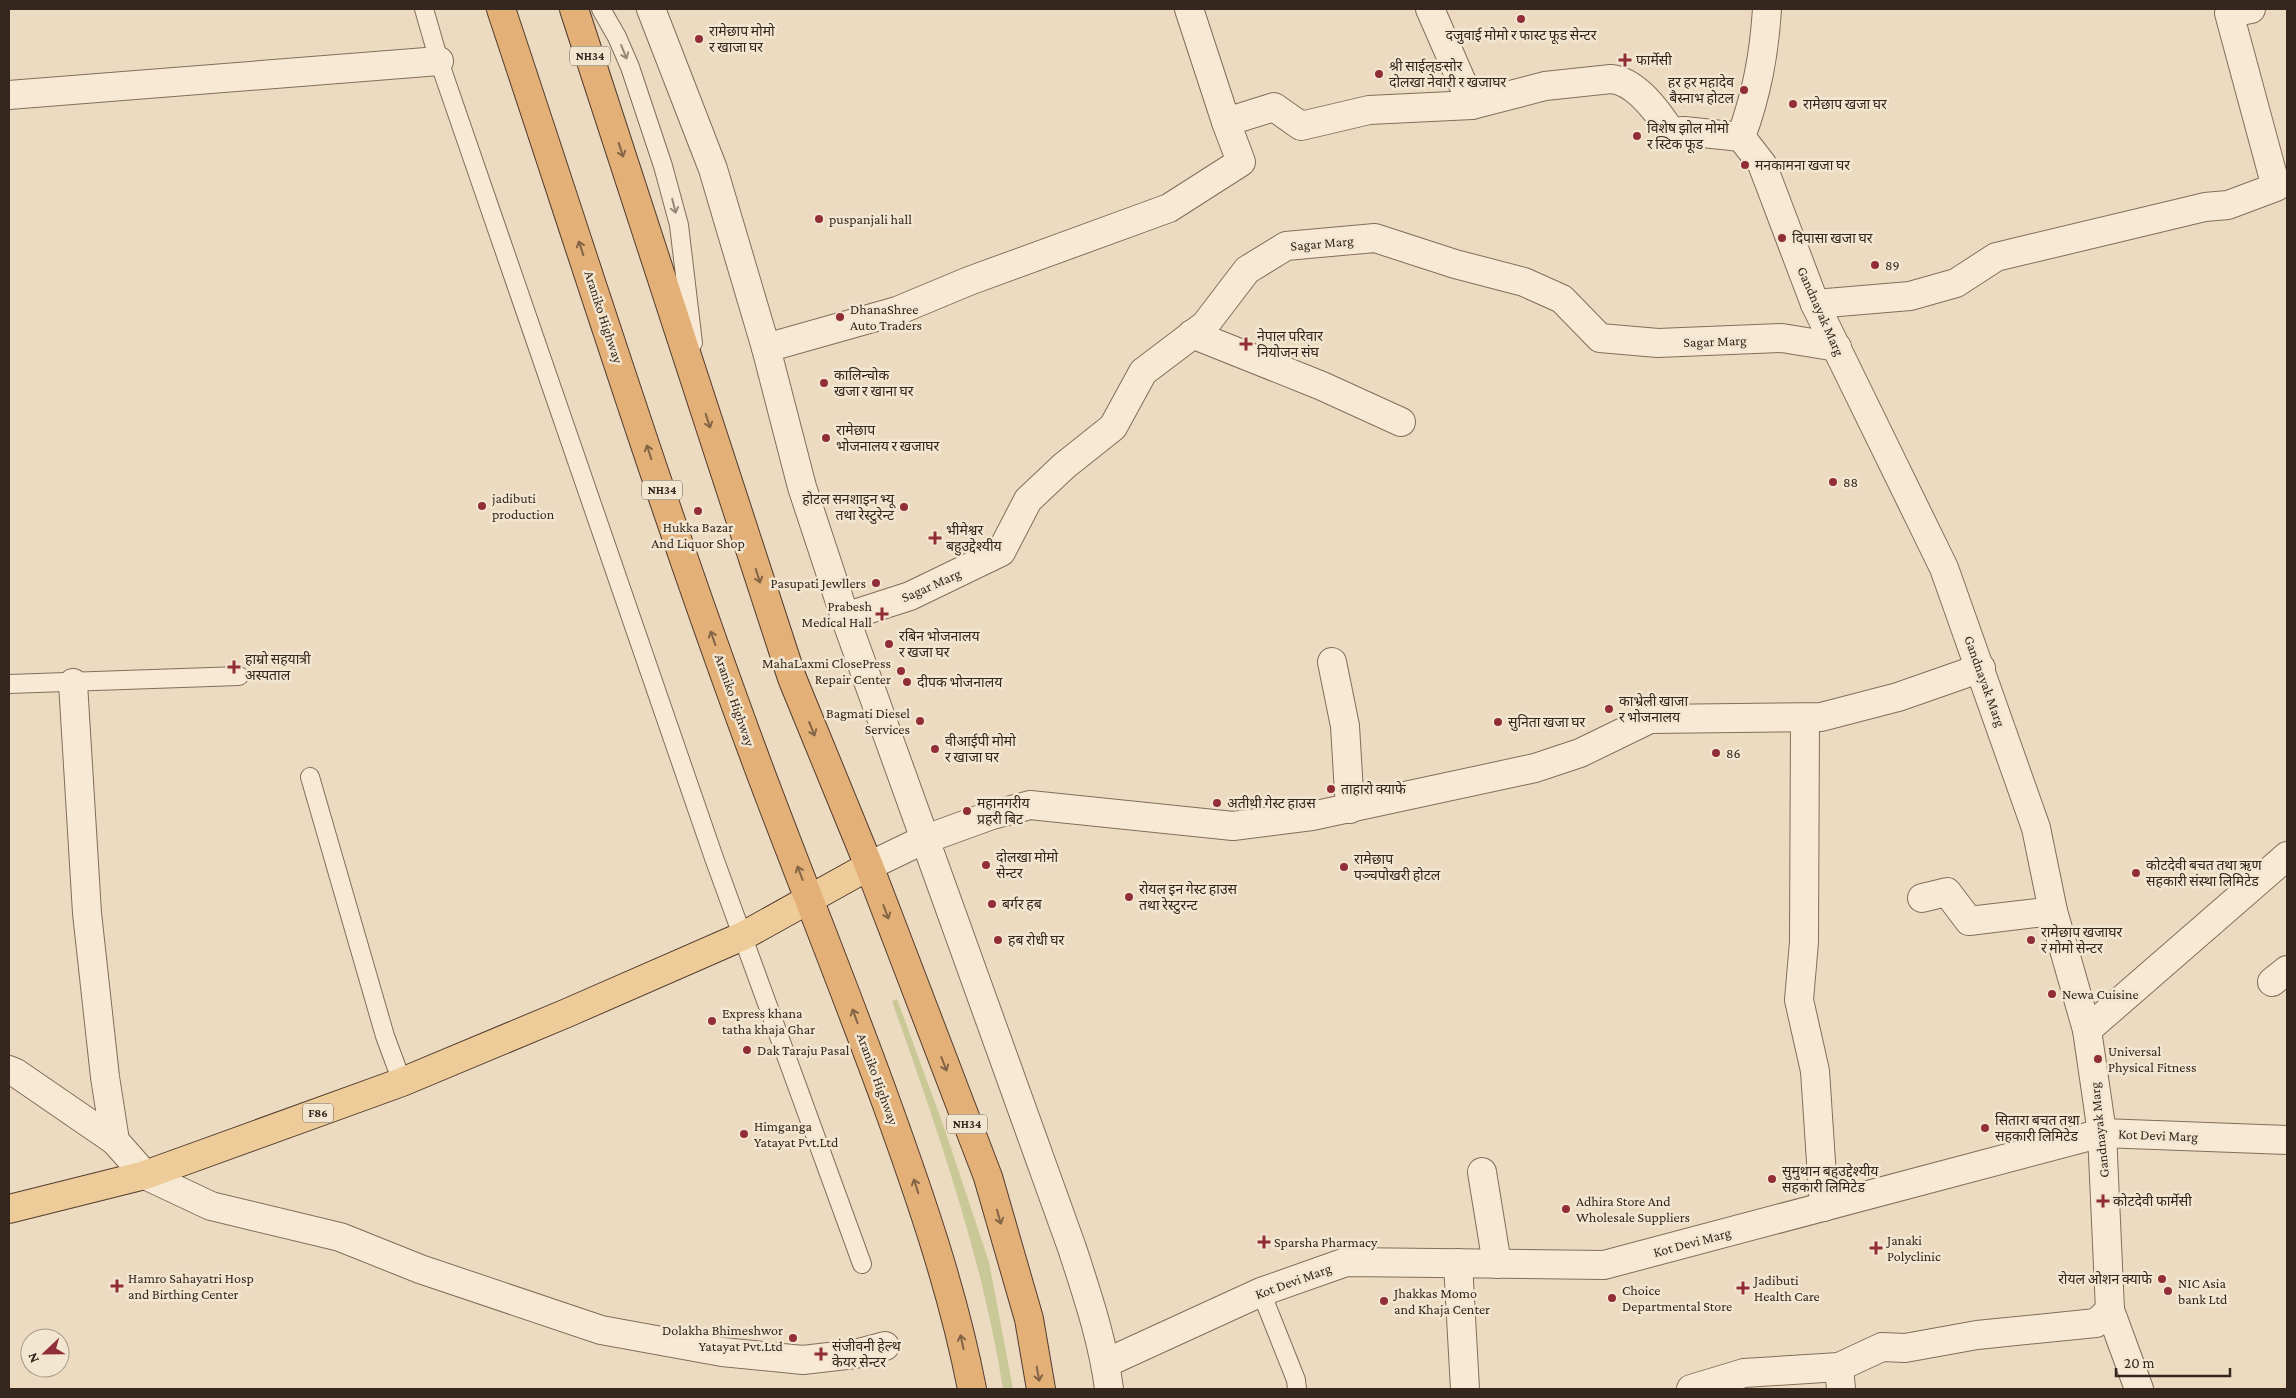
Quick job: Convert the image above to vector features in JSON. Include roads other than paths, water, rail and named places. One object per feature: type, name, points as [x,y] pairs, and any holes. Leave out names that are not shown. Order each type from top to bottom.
[{"type":"highway","name":"Araniko Highway","points":[[501,9],[675,530],[758,765],[810,899],[914,1181],[959,1329],[970,1384]]},
{"type":"highway","name":"NH34","points":[[574,9],[792,678],[869,866],[988,1177],[1029,1319],[1041,1389]]},
{"type":"main road","points":[[743,936],[869,866]]},
{"type":"main road","name":"F86","points":[[9,1209],[145,1175],[402,1082],[567,1013],[743,936]]},
{"type":"street","points":[[651,9],[713,169],[766,348],[802,487],[844,617],[1072,1248],[1106,1363],[1109,1389]]},
{"type":"street","points":[[766,348],[898,311],[970,280],[1169,208],[1241,162],[1189,9]]},
{"type":"street","points":[[1430,9],[1472,105]]},
{"type":"street","points":[[1226,122],[1274,107],[1301,126],[1369,110],[1472,105],[1545,86],[1619,80],[1652,104],[1671,132],[1684,131],[1741,137],[1754,102],[1762,63],[1767,9]]},
{"type":"street","points":[[1815,304],[1910,296],[1956,283],[1996,256],[2205,207],[2228,205],[2276,187],[2229,12],[2251,9]]},
{"type":"street","points":[[9,94],[439,62]]},
{"type":"street","name":"Gandnayak Marg","points":[[1741,137],[1762,164],[1815,304],[1944,568],[1981,668],[2036,828],[2053,911],[2087,1030],[2102,1133],[2110,1310],[2139,1389]]},
{"type":"street","name":"Sagar Marg","points":[[844,617],[910,596],[1001,552],[1028,500],[1064,466],[1113,427],[1143,372],[1205,325],[1247,270],[1286,246],[1375,238],[1455,264],[1524,282],[1562,299],[1600,338],[1658,343],[1782,338],[1837,347]]},
{"type":"street","points":[[1192,334],[1322,386],[1401,422]]},
{"type":"street","points":[[1332,662],[1345,726],[1350,809]]},
{"type":"street","points":[[869,866],[923,840],[992,815],[1030,804],[1233,826],[1350,809],[1535,768],[1580,753],[1650,719],[1821,717],[1898,697],[1981,668]]},
{"type":"street","points":[[73,683],[87,913],[105,1077],[115,1142]]},
{"type":"street","points":[[1805,718],[1804,942],[1799,1000],[1814,1071],[1824,1207]]},
{"type":"street","points":[[2087,1030],[2287,856]]},
{"type":"street","points":[[1922,898],[1947,892],[1969,921],[2053,911]]},
{"type":"street","points":[[9,1070],[115,1142],[145,1175],[211,1206],[340,1237],[420,1269],[601,1330],[722,1352],[803,1360],[855,1354],[885,1346]]},
{"type":"street","name":"Kot Devi Marg","points":[[1106,1363],[1261,1292],[1346,1262],[1604,1265],[2102,1133],[2287,1140]]},
{"type":"street","points":[[1482,1172],[1497,1264]]},
{"type":"street","points":[[1458,1263],[1465,1389]]},
{"type":"street","points":[[1691,1389],[1744,1373],[1840,1378],[1882,1347],[1905,1348],[1977,1335],[2096,1323],[2110,1310]]},
{"type":"lane","points":[[424,9],[439,62],[743,936],[862,1264]]},
{"type":"lane","points":[[601,9],[617,37],[648,115],[672,200],[678,225],[698,390]]},
{"type":"lane","points":[[9,684],[239,676]]},
{"type":"lane","points":[[310,777],[385,1036],[402,1082]]},
{"type":"lane","points":[[1261,1292],[1296,1380],[1297,1389]]},
{"type":"place","name":"दजुवाई मोमो र फास्ट फूड सेन्टर","points":[[1521,19]]},
{"type":"place","name":"रामेछाप मोमो र खाजा घर","points":[[699,39]]},
{"type":"place","name":"फार्मेसी","points":[[1625,60]]},
{"type":"place","name":"श्री साईलुङसोर दोलखा नेवारी र खजाघर","points":[[1379,74]]},
{"type":"place","name":"हर हर महादेव बैस्नाभ होटल","points":[[1744,90]]},
{"type":"place","name":"रामेछाप खजा घर","points":[[1793,104]]},
{"type":"place","name":"विशेष झोल मोमो र स्टिक फूड","points":[[1637,136]]},
{"type":"place","name":"मनकामना खजा घर","points":[[1745,165]]},
{"type":"place","name":"puspanjali hall","points":[[819,219]]},
{"type":"place","name":"दिपासा खजा घर","points":[[1782,238]]},
{"type":"place","name":"89","points":[[1875,265]]},
{"type":"place","name":"DhanaShree Auto Traders","points":[[840,317]]},
{"type":"place","name":"नेपाल परिवार नियोजन संघ","points":[[1246,344]]},
{"type":"place","name":"कालिन्चोक खजा र खाना घर","points":[[824,383]]},
{"type":"place","name":"रामेछाप भोजनालय र खजाघर","points":[[826,438]]},
{"type":"place","name":"88","points":[[1833,482]]},
{"type":"place","name":"jadibuti production","points":[[482,506]]},
{"type":"place","name":"होटल सनशाइन भ्यू तथा रेस्टुरेन्ट","points":[[904,507]]},
{"type":"place","name":"Hukka Bazar And Liquor Shop","points":[[698,511]]},
{"type":"place","name":"भीमेश्वर बहुउद्देश्यीय","points":[[935,538]]},
{"type":"place","name":"Pasupati Jewllers","points":[[876,583]]},
{"type":"place","name":"Prabesh Medical Hall","points":[[882,614]]},
{"type":"place","name":"रबिन भोजनालय र खजा घर","points":[[889,644]]},
{"type":"place","name":"हाम्रो सहयात्री अस्पताल","points":[[234,667]]},
{"type":"place","name":"MahaLaxmi ClosePress Repair Center","points":[[901,671]]},
{"type":"place","name":"दीपक भोजनालय","points":[[907,682]]},
{"type":"place","name":"काभ्रेली खाजा र भोजनालय","points":[[1609,709]]},
{"type":"place","name":"Bagmati Diesel Services","points":[[920,721]]},
{"type":"place","name":"सुनिता खजा घर","points":[[1498,722]]},
{"type":"place","name":"वीआईपी मोमो र खाजा घर","points":[[935,749]]},
{"type":"place","name":"86","points":[[1716,753]]},
{"type":"place","name":"ताहारो क्याफे","points":[[1331,789]]},
{"type":"place","name":"अतीथी गेस्ट हाउस","points":[[1217,803]]},
{"type":"place","name":"महानगरीय प्रहरी बिट","points":[[967,811]]},
{"type":"place","name":"दोलखा मोमो सेन्टर","points":[[986,865]]},
{"type":"place","name":"रामेछाप पञ्चपोखरी होटल","points":[[1344,867]]},
{"type":"place","name":"कोटदेवी बचत तथा ऋण सहकारी संस्था लिमिटेड","points":[[2136,873]]},
{"type":"place","name":"रोयल इन गेस्ट हाउस तथा रेस्टुरन्ट","points":[[1129,897]]},
{"type":"place","name":"बर्गर हब","points":[[992,904]]},
{"type":"place","name":"हब रोधी घर","points":[[998,940]]},
{"type":"place","name":"रामेछाप खजाघर र मोमो सेन्टर","points":[[2031,940]]},
{"type":"place","name":"Newa Cuisine","points":[[2052,994]]},
{"type":"place","name":"Express khana tatha khaja Ghar","points":[[712,1021]]},
{"type":"place","name":"Dak Taraju Pasal","points":[[747,1050]]},
{"type":"place","name":"Universal Physical Fitness","points":[[2098,1059]]},
{"type":"place","name":"सितारा बचत तथा सहकारी लिमिटेड","points":[[1985,1128]]},
{"type":"place","name":"Himganga Yatayat Pvt.Ltd","points":[[744,1134]]},
{"type":"place","name":"सुमुथान बहुउद्देश्यीय सहकारी लिमिटेड","points":[[1772,1179]]},
{"type":"place","name":"कोटदेवी फार्मेसी","points":[[2103,1201]]},
{"type":"place","name":"Adhira Store And Wholesale Suppliers","points":[[1566,1209]]},
{"type":"place","name":"Sparsha Pharmacy","points":[[1264,1242]]},
{"type":"place","name":"Janaki Polyclinic","points":[[1876,1248]]},
{"type":"place","name":"रोयल ओशन क्याफे","points":[[2162,1279]]},
{"type":"place","name":"Hamro Sahayatri Hosp and Birthing Center","points":[[117,1286]]},
{"type":"place","name":"Jadibuti Health Care","points":[[1743,1288]]},
{"type":"place","name":"NIC Asia bank Ltd","points":[[2168,1291]]},
{"type":"place","name":"Choice Departmental Store","points":[[1612,1298]]},
{"type":"place","name":"Jhakkas Momo and Khaja Center","points":[[1384,1301]]},
{"type":"place","name":"Dolakha Bhimeshwor Yatayat Pvt.Ltd","points":[[793,1338]]},
{"type":"place","name":"संजीवनी हेल्थ केयर सेन्टर","points":[[821,1354]]}]
